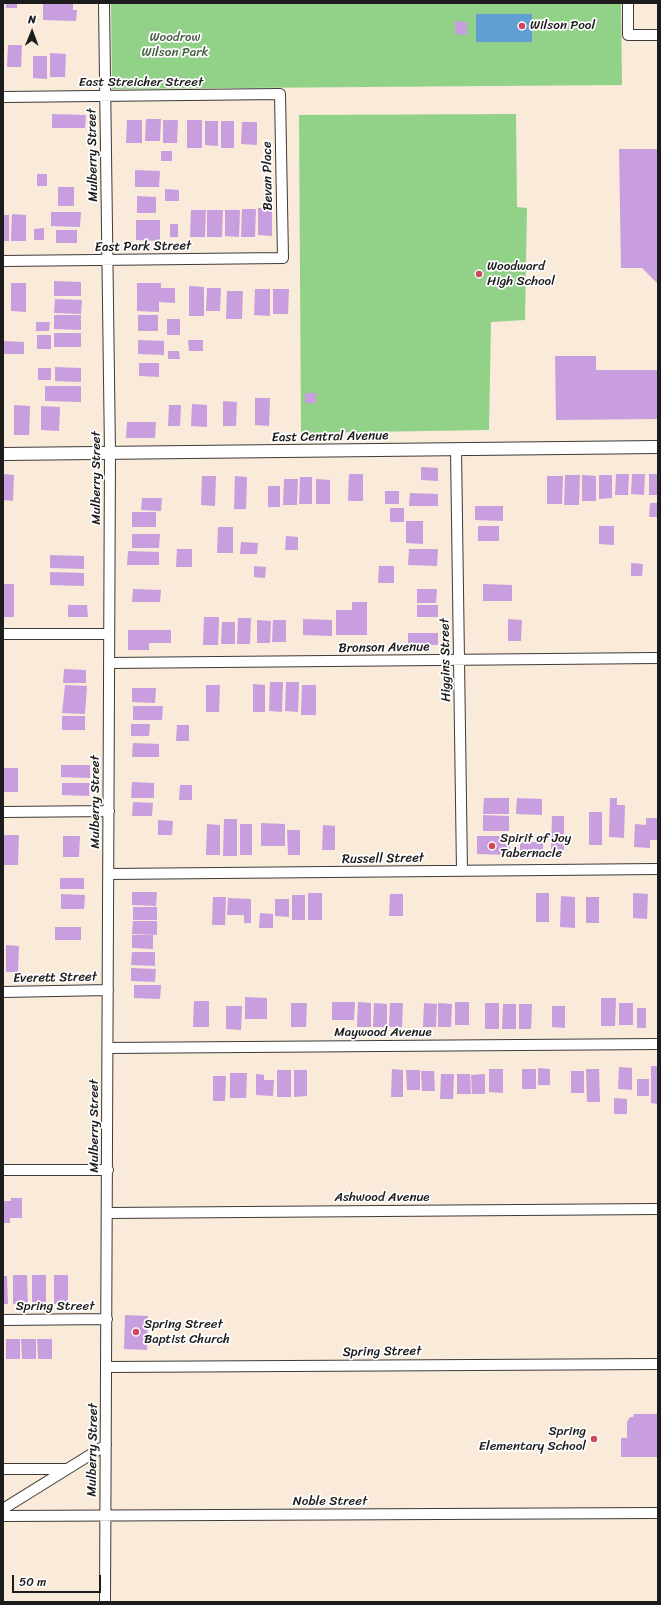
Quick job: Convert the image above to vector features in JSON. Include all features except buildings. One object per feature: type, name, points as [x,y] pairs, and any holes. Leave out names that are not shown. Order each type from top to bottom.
[{"type":"street","name":"Mulberry Street","points":[[104,3],[110,453],[105,1602]]},
{"type":"street","points":[[628,3],[628,35],[658,35]]},
{"type":"street","name":"East Streicher Street","points":[[3,97],[280,94]]},
{"type":"street","name":"Bevan Place","points":[[280,94],[282,258]]},
{"type":"street","name":"East Park Street","points":[[3,261],[282,258]]},
{"type":"street","name":"East Central Avenue","points":[[3,454],[658,447]]},
{"type":"street","name":"Higgins Street","points":[[456,449],[462,871]]},
{"type":"street","points":[[3,634],[109,634]]},
{"type":"street","name":"Bronson Avenue","points":[[109,663],[658,658]]},
{"type":"street","points":[[3,812],[109,811]]},
{"type":"street","name":"Russell Street","points":[[109,874],[658,869]]},
{"type":"street","name":"Everett Street","points":[[3,992],[108,990]]},
{"type":"street","name":"Maywood Avenue","points":[[108,1048],[658,1044]]},
{"type":"street","points":[[3,1170],[108,1170]]},
{"type":"street","name":"Ashwood Avenue","points":[[107,1213],[658,1209]]},
{"type":"street","name":"Spring Street","points":[[3,1320],[107,1319]]},
{"type":"street","name":"Spring Street","points":[[106,1367],[658,1364]]},
{"type":"street","points":[[3,1509],[106,1444]]},
{"type":"street","points":[[3,1469],[68,1469]]},
{"type":"street","name":"Noble Street","points":[[3,1516],[658,1513]]},
{"type":"green space","name":"Woodrow Wilson Park","points":[[111,3],[621,3],[622,85],[112,89]]},
{"type":"green space","points":[[516,114],[517,207],[527,208],[525,320],[491,322],[489,430],[301,433],[299,115]]},
{"type":"water","points":[[476,14],[532,14],[532,42],[476,42]]},
{"type":"place","name":"Wilson Pool","points":[[522,26]]},
{"type":"place","name":"Woodward High School","points":[[479,274]]},
{"type":"place","name":"Spirit of Joy Tabernacle","points":[[492,846]]},
{"type":"place","name":"Spring Street Baptist Church","points":[[136,1332]]},
{"type":"place","name":"Spring Elementary School","points":[[594,1439]]}]
